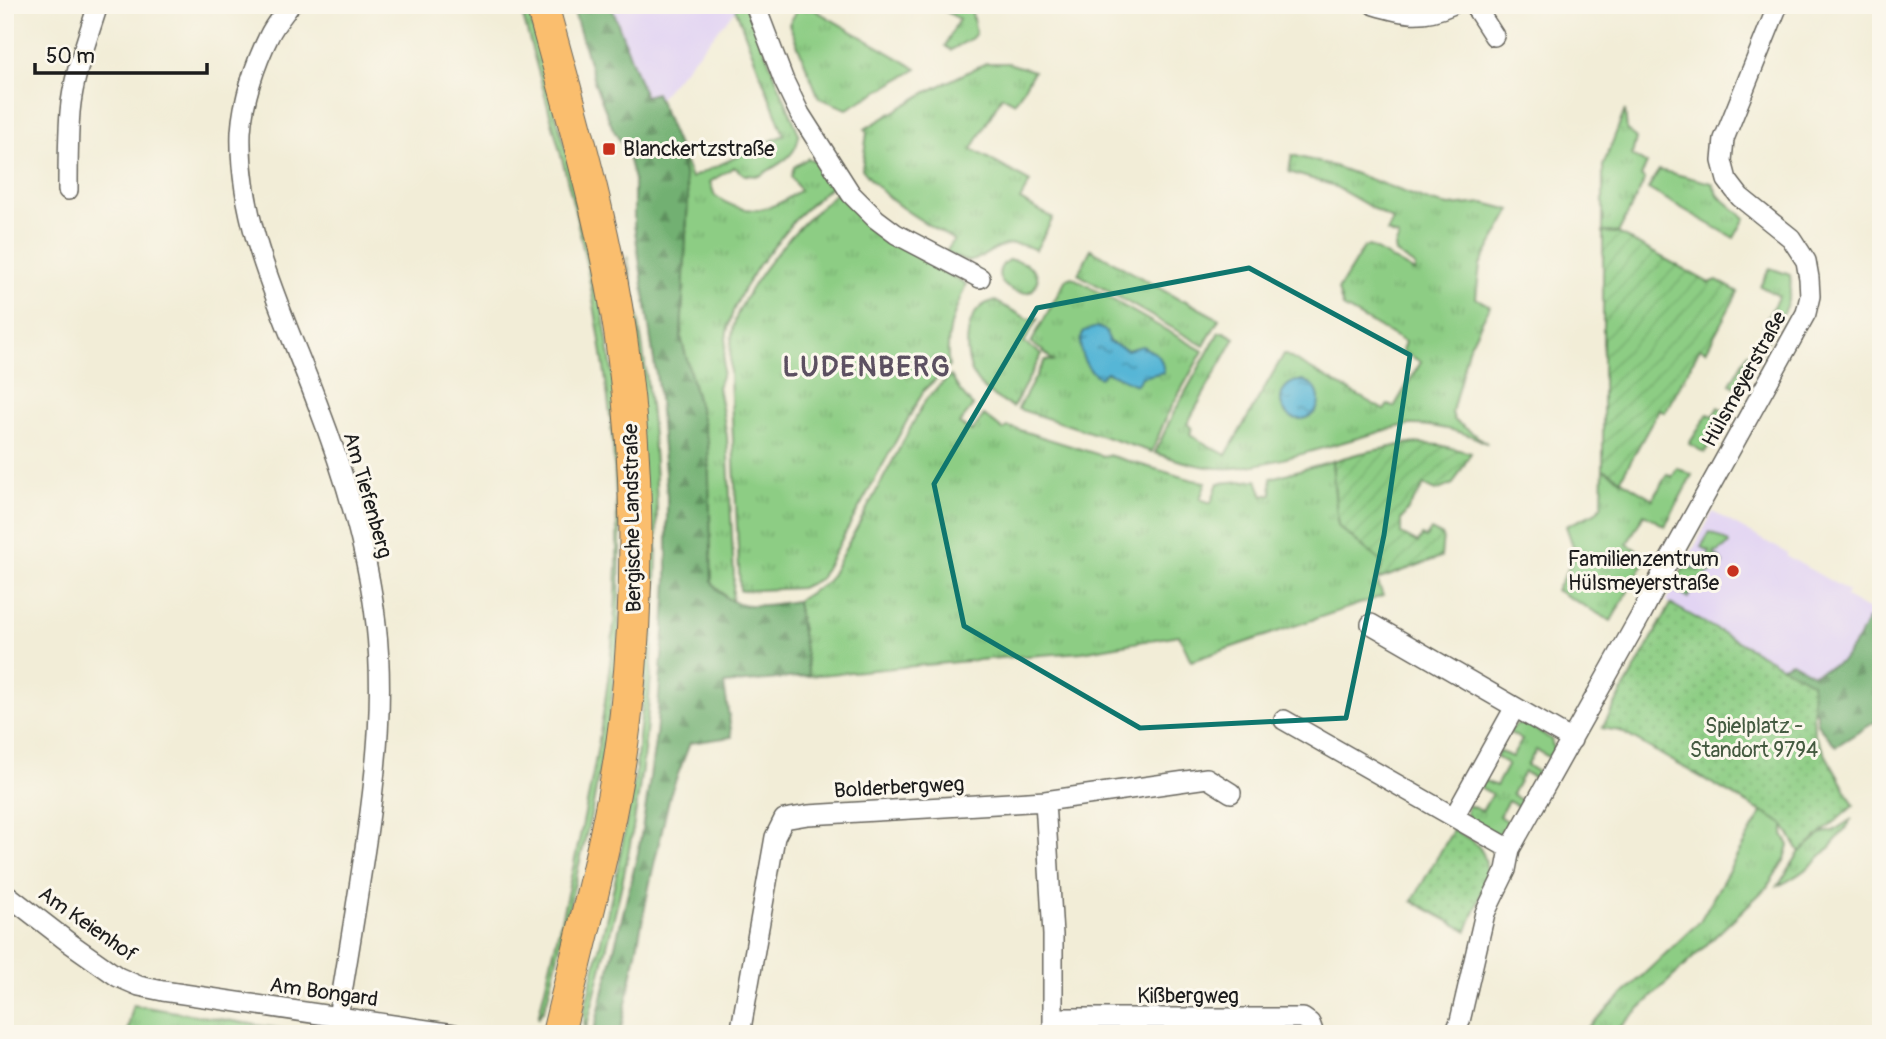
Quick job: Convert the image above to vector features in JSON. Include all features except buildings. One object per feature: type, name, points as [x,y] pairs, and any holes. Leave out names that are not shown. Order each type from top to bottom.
[{"type":"main road","name":"Bergische Landstraße","points":[[542,5],[582,151],[615,304],[633,445],[636,534],[635,619],[618,768],[602,850],[558,1034]]},
{"type":"street","points":[[68,190],[70,110],[78,67],[98,5]]},
{"type":"street","name":"Am Tiefenberg","points":[[290,5],[270,34],[255,68],[247,96],[241,130],[246,195],[263,261],[347,488],[364,556],[376,624],[380,699],[374,786],[338,1017]]},
{"type":"street","points":[[755,5],[784,81],[800,114],[851,194],[896,234],[980,278]]},
{"type":"street","points":[[1374,5],[1410,15],[1432,13],[1451,5]]},
{"type":"street","points":[[1474,5],[1494,36]]},
{"type":"street","name":"Hülsmeyerstraße","points":[[1455,1034],[1485,913],[1506,870],[1510,849],[1806,313],[1810,278],[1806,261],[1791,238],[1740,197],[1727,180],[1722,161],[1724,139],[1779,5]]},
{"type":"street","points":[[1371,624],[1572,740]]},
{"type":"street","points":[[1454,817],[1515,708]]},
{"type":"street","points":[[1284,720],[1510,849]]},
{"type":"street","name":"Bolderbergweg","points":[[740,1034],[775,837],[784,819],[808,815],[1045,801],[1207,778],[1231,793]]},
{"type":"street","name":"Kißbergweg","points":[[1045,801],[1053,935],[1054,1026],[1303,1018],[1310,1023],[1314,1034]]},
{"type":"street","name":"Am Keienhof","points":[[5,893],[118,977],[139,986],[189,995]]},
{"type":"street","name":"Am Bongard","points":[[189,995],[454,1034]]},
{"type":"highlighted area","points":[[1249,268],[1410,355],[1384,535],[1346,718],[1140,728],[964,626],[934,484],[1037,308]]},
{"type":"shaded area","points":[[606,5],[740,5],[648,111]]},
{"type":"shaded area","points":[[1713,512],[1848,591],[1846,597],[1881,617],[1881,634],[1844,700],[1666,601]]},
{"type":"green space","points":[[520,5],[527,5],[594,258],[616,395],[621,468],[619,641],[608,725],[592,810],[548,997],[538,1018],[583,822],[602,723],[614,624],[617,522],[615,471],[597,319],[564,166]]},
{"type":"green space","points":[[572,5],[611,5],[645,96],[656,93],[680,151],[688,196],[681,337],[708,443],[712,582],[725,596],[742,604],[797,601],[809,676],[724,684],[732,737],[690,743],[670,795],[620,1034],[593,1034],[638,853],[656,735],[667,580],[667,496],[658,388],[634,224],[634,180],[627,153],[613,129],[596,87]]},
{"type":"green space","points":[[734,5],[746,5],[799,134],[791,154],[759,176],[745,175],[734,167],[710,182],[715,196],[748,210],[758,210],[779,203],[800,190],[791,177],[794,167],[808,158],[818,162],[832,185],[798,216],[759,265],[743,290],[727,332],[722,376],[718,387],[727,436],[734,577],[732,601],[711,582],[708,443],[681,337],[688,197],[680,151],[691,178],[784,135]]},
{"type":"green space","points":[[800,5],[817,5],[815,10],[917,69],[847,109],[819,98],[789,24]]},
{"type":"green space","points":[[930,5],[968,5],[971,7],[976,33],[951,50],[945,46],[959,19]]},
{"type":"green space","points":[[986,63],[1008,63],[1034,71],[1015,103],[1002,96],[972,149],[1030,182],[1020,200],[1053,218],[1036,250],[1017,244],[1006,245],[976,260],[967,261],[946,252],[954,240],[893,201],[862,169],[867,133],[865,129],[927,92]]},
{"type":"green space","points":[[1625,110],[1627,130],[1636,138],[1632,155],[1647,164],[1641,176],[1645,180],[1618,233],[1603,232],[1603,166]]},
{"type":"green space","points":[[1292,155],[1337,167],[1431,202],[1449,206],[1484,203],[1511,210],[1480,265],[1476,298],[1490,306],[1468,349],[1452,412],[1454,420],[1488,444],[1450,430],[1410,425],[1284,459],[1233,468],[1203,466],[1155,453],[1171,418],[1219,332],[1235,338],[1187,424],[1192,428],[1190,435],[1226,455],[1284,354],[1384,410],[1388,405],[1394,407],[1421,362],[1402,351],[1405,342],[1343,307],[1338,290],[1364,247],[1369,246],[1415,272],[1415,266],[1396,253],[1399,237],[1387,232],[1393,220],[1332,185],[1289,172]]},
{"type":"green space","points":[[1659,170],[1712,183],[1719,196],[1745,218],[1734,238],[1648,189]]},
{"type":"green space","points":[[837,192],[865,221],[881,233],[913,255],[966,284],[949,335],[949,367],[924,390],[820,579],[801,588],[740,591],[730,375],[735,322],[748,293],[774,256]]},
{"type":"green space","points":[[1603,232],[1618,233],[1709,283],[1717,280],[1738,292],[1706,351],[1700,348],[1665,412],[1659,409],[1621,479],[1603,469]]},
{"type":"green space","points":[[1091,249],[1219,319],[1204,346],[1078,274]]},
{"type":"green space","points":[[627,255],[644,359],[653,438],[657,531],[654,619],[647,725],[636,810],[620,890],[585,1030],[584,1012],[615,882],[635,777],[645,680]]},
{"type":"green space","points":[[1008,260],[1019,261],[1034,270],[1037,279],[1031,291],[1016,292],[1002,282],[999,275]]},
{"type":"green space","points":[[1770,268],[1790,275],[1791,284],[1785,310],[1768,341],[1762,338],[1768,328],[1763,325],[1779,296],[1760,286]]},
{"type":"green space","points":[[1072,277],[1203,351],[1167,415],[1152,452],[1018,409],[1045,360],[1053,361],[1031,343],[1066,279]]},
{"type":"green space","points":[[995,301],[1028,319],[1038,318],[1024,343],[1042,354],[1013,407],[986,391],[970,367],[967,343],[972,320],[985,304]]},
{"type":"green space","points":[[1758,346],[1763,348],[1741,390],[1730,384],[1748,353],[1753,355]]},
{"type":"green space","points":[[951,376],[973,406],[959,424],[972,431],[984,415],[1003,430],[1013,428],[1103,456],[1108,455],[1206,482],[1200,499],[1211,503],[1218,483],[1257,480],[1263,496],[1272,494],[1271,478],[1332,461],[1338,526],[1383,563],[1377,580],[1383,596],[1191,661],[1179,635],[1082,652],[809,676],[797,601],[828,581],[926,399]]},
{"type":"green space","points":[[1718,407],[1727,412],[1705,453],[1689,444],[1708,414],[1713,416]]},
{"type":"green space","points":[[1410,443],[1439,445],[1471,453],[1453,484],[1436,491],[1424,485],[1401,520],[1401,534],[1418,543],[1422,536],[1426,538],[1431,530],[1443,536],[1441,557],[1377,580],[1383,563],[1338,526],[1332,461]]},
{"type":"green space","points":[[1677,468],[1692,475],[1665,526],[1644,514],[1627,544],[1648,556],[1611,621],[1556,590],[1576,555],[1566,526],[1595,513],[1602,505],[1603,469],[1653,499],[1667,474],[1672,477]]},
{"type":"green space","points":[[1710,532],[1728,542],[1729,545],[1714,554],[1723,564],[1701,578],[1688,598],[1673,589],[1685,564],[1699,571],[1710,552],[1701,547]]},
{"type":"green space","name":"Spielplatz - Standort 9794","points":[[1671,604],[1812,683],[1814,734],[1854,805],[1800,852],[1783,824],[1620,731],[1602,728]]},
{"type":"green space","points":[[1868,619],[1881,621],[1881,716],[1836,746],[1817,724],[1817,713],[1809,707],[1782,666],[1792,662],[1813,674],[1841,662],[1858,639]]},
{"type":"green space","points":[[1526,724],[1551,739],[1554,751],[1549,757],[1536,750],[1527,765],[1541,774],[1537,779],[1524,772],[1512,794],[1525,803],[1521,808],[1508,801],[1499,816],[1513,824],[1508,832],[1498,835],[1470,820],[1466,813],[1468,805],[1482,811],[1492,794],[1478,786],[1483,780],[1496,786],[1508,764],[1496,757],[1499,751],[1512,757],[1522,740],[1508,732],[1516,725]]},
{"type":"green space","points":[[1685,768],[1785,824],[1783,835],[1789,845],[1785,859],[1767,887],[1613,1034],[1581,1034],[1700,921],[1762,812]]},
{"type":"green space","points":[[1852,819],[1819,858],[1800,874],[1778,886],[1810,836],[1833,831]]},
{"type":"green space","points":[[1453,830],[1476,844],[1486,863],[1484,886],[1467,931],[1412,901]]},
{"type":"green space","points":[[133,1005],[313,1034],[127,1034]]},
{"type":"water","points":[[1097,327],[1106,331],[1109,342],[1127,350],[1142,346],[1155,353],[1162,361],[1164,372],[1142,377],[1136,385],[1107,372],[1100,378],[1094,374],[1083,357],[1080,344],[1084,331]]},
{"type":"water","points":[[1300,381],[1313,387],[1319,400],[1313,413],[1300,419],[1287,413],[1281,400],[1287,387]]},
{"type":"place","name":"Blanckertzstraße","points":[[609,149]]},
{"type":"place","name":"Familienzentrum Hülsmeyerstraße","points":[[1733,571]]},
{"type":"district","name":"LUDENBERG","points":[[867,366]]}]
